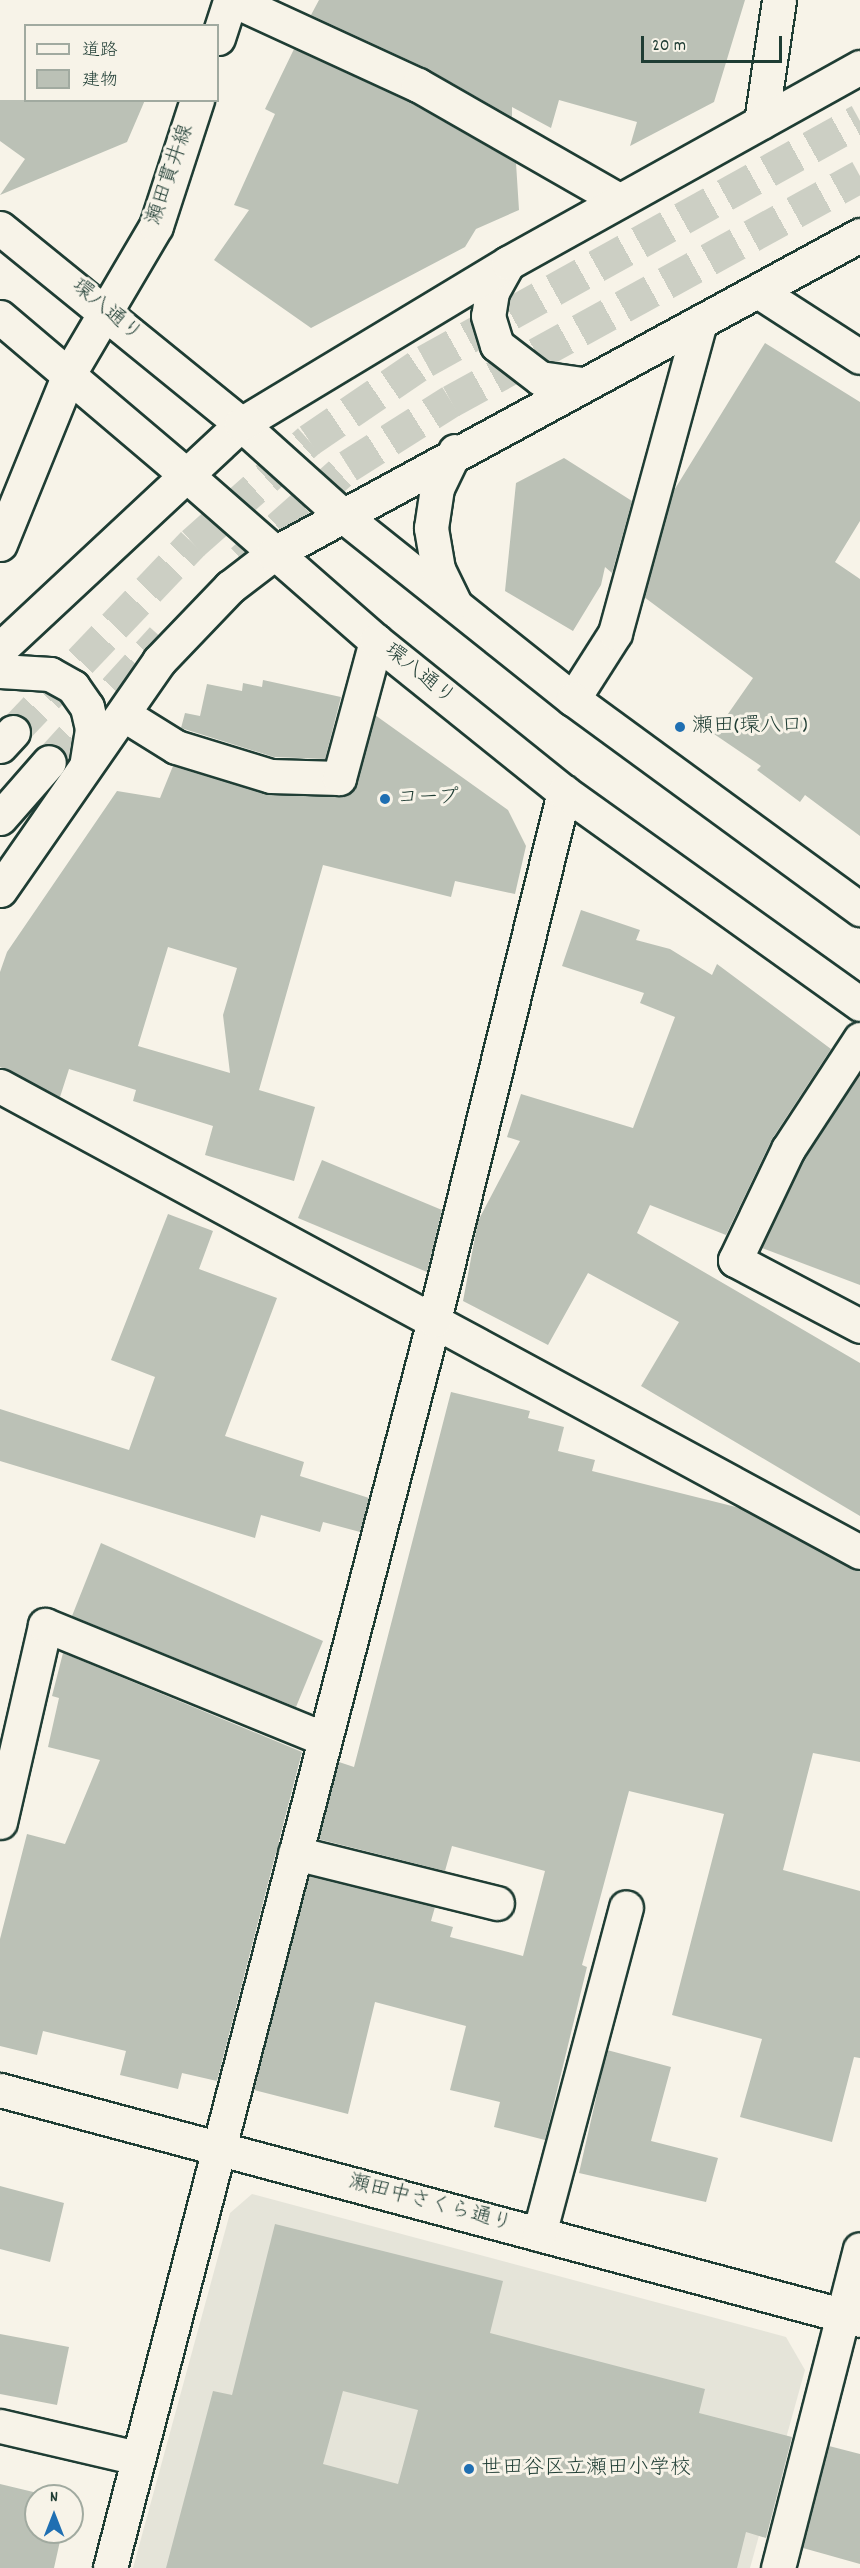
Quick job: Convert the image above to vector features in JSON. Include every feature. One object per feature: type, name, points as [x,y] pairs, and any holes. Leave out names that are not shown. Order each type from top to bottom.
[{"type":"main road","points":[[219,35],[231,0],[418,85],[619,200]]},
{"type":"main road","points":[[761,122],[779,0]]},
{"type":"main road","points":[[0,649],[184,473],[241,424],[508,262],[860,67]]},
{"type":"main road","name":"瀬田貫井線","points":[[0,544],[70,372],[156,226],[196,102]]},
{"type":"main road","name":"環八通り","points":[[0,228],[105,310],[241,424],[341,514],[457,608],[573,699],[860,909]]},
{"type":"main road","points":[[0,890],[123,714],[194,622],[273,554],[455,451],[860,236]]},
{"type":"main road","points":[[508,262],[492,292],[488,316],[497,345],[540,378],[581,384]]},
{"type":"main road","points":[[758,291],[860,357]]},
{"type":"main road","name":"環八通り","points":[[0,317],[70,372],[273,554],[376,641],[564,792],[860,1004]]},
{"type":"main road","points":[[573,699],[615,633],[700,322]]},
{"type":"main road","points":[[455,451],[437,488],[431,528],[438,569],[457,608]]},
{"type":"main road","points":[[123,714],[176,747],[272,776],[339,778],[376,641]]},
{"type":"main road","points":[[0,671],[50,674],[73,687],[87,707],[92,729],[83,773]]},
{"type":"main road","points":[[0,818],[49,762]]},
{"type":"main road","points":[[110,2568],[434,1320],[564,792]]},
{"type":"main road","points":[[860,1038],[788,1149],[735,1260],[860,1326]]},
{"type":"main road","points":[[0,1086],[860,1552]]},
{"type":"main road","points":[[0,1822],[45,1625],[325,1738]]},
{"type":"main road","points":[[294,1853],[497,1903]]},
{"type":"main road","points":[[539,2234],[626,1907]]},
{"type":"main road","name":"瀬田中さくら通り","points":[[0,2090],[851,2318]]},
{"type":"main road","points":[[778,2568],[851,2318],[860,2249]]},
{"type":"main road","points":[[0,2426],[137,2458]]},
{"type":"shaded area","name":"世田谷区立瀬田小学校","points":[[252,2194],[786,2337],[805,2370],[750,2568],[133,2568],[230,2213]]},
{"type":"building","points":[[319,0],[745,0],[714,102],[630,146],[637,122],[559,100],[551,128],[512,107],[512,117],[426,68],[311,15]]},
{"type":"building","points":[[294,49],[409,102],[516,163],[519,210],[476,229],[465,247],[311,328],[214,260],[249,210],[234,205],[275,114],[265,109]]},
{"type":"building","points":[[0,100],[144,102],[127,142],[0,195],[25,159],[0,141]]},
{"type":"building","points":[[765,343],[860,402],[860,521],[835,562],[860,579],[860,836],[805,795],[800,802],[757,770],[761,766],[714,734],[753,678],[644,597],[673,492]]},
{"type":"building","points":[[564,458],[632,501],[612,573],[605,567],[601,585],[573,631],[505,591],[516,483]]},
{"type":"building","points":[[263,680],[341,697],[325,759],[274,757],[181,728],[185,713],[200,716],[207,684],[242,691],[243,683],[262,687]]},
{"type":"building","points":[[375,715],[508,810],[526,846],[515,894],[455,881],[451,897],[323,865],[259,1090],[315,1107],[294,1181],[205,1155],[213,1126],[133,1101],[136,1090],[69,1069],[60,1097],[0,1067],[0,972],[7,952],[117,791],[160,798],[173,766],[266,794],[346,795],[357,783]],"holes":[[[168,947],[237,968],[223,1015],[230,1073],[138,1046]]]},
{"type":"building","points":[[581,910],[640,930],[636,940],[670,949],[712,975],[717,964],[831,1049],[772,1139],[726,1235],[650,1205],[637,1233],[860,1363],[860,1516],[641,1386],[679,1322],[588,1273],[548,1345],[463,1301],[478,1221],[520,1141],[507,1137],[521,1094],[633,1128],[675,1017],[640,1003],[644,993],[562,966]]},
{"type":"building","points":[[860,1073],[860,1285],[762,1248],[804,1158]]},
{"type":"building","points":[[322,1160],[442,1210],[427,1272],[298,1218]]},
{"type":"building","points":[[168,1214],[213,1231],[199,1269],[277,1298],[225,1436],[304,1462],[300,1476],[369,1498],[360,1532],[323,1522],[320,1532],[261,1515],[255,1538],[0,1461],[0,1409],[129,1450],[155,1377],[111,1360]]},
{"type":"building","points":[[451,1392],[530,1411],[528,1418],[564,1427],[558,1451],[595,1460],[592,1471],[740,1508],[860,1571],[860,1762],[813,1753],[783,1870],[860,1891],[860,2058],[854,2057],[832,2142],[740,2117],[762,2039],[672,2015],[724,1814],[629,1791],[582,1965],[587,1967],[545,2140],[494,2127],[500,2102],[450,2090],[466,2026],[375,2002],[348,2114],[254,2090],[309,1876],[435,1907],[431,1921],[453,1927],[450,1937],[523,1956],[545,1871],[452,1846],[445,1871],[318,1839],[339,1762],[354,1767]]},
{"type":"building","points":[[101,1543],[323,1641],[296,1707],[72,1616]]},
{"type":"building","points":[[63,1653],[302,1752],[217,2081],[182,2073],[178,2089],[120,2075],[126,2051],[43,2031],[37,2055],[0,2046],[0,1939],[27,1834],[65,1844],[100,1760],[48,1747],[59,1698],[52,1696]]},
{"type":"building","points":[[607,2050],[671,2067],[651,2141],[718,2158],[706,2202],[579,2173]]},
{"type":"building","points":[[0,2186],[64,2203],[50,2262],[0,2249]]},
{"type":"building","name":"世田谷区立瀬田小学校","points":[[275,2224],[503,2281],[490,2333],[705,2389],[699,2413],[792,2437],[766,2538],[746,2532],[737,2568],[166,2568],[213,2391],[232,2395]],"holes":[[[343,2391],[418,2410],[398,2484],[323,2464]]]},
{"type":"building","points":[[0,2334],[69,2347],[57,2405],[0,2394]]},
{"type":"building","points":[[829,2446],[860,2454],[860,2564],[803,2548]]},
{"type":"building","points":[[0,2484],[24,2490],[24,2544],[59,2544],[54,2568],[0,2568]]},
{"type":"tunnel","points":[[13,732],[193,543],[309,440],[425,361],[860,120]]},
{"type":"tunnel","points":[[242,560],[348,466],[451,401],[860,176]]},
{"type":"tunnel","points":[[49,762],[162,638]]},
{"type":"place","name":"瀬田(環八口)","points":[[680,727]]},
{"type":"place","name":"コープ","points":[[385,799]]},
{"type":"place","name":"世田谷区立瀬田小学校","points":[[469,2469]]}]
